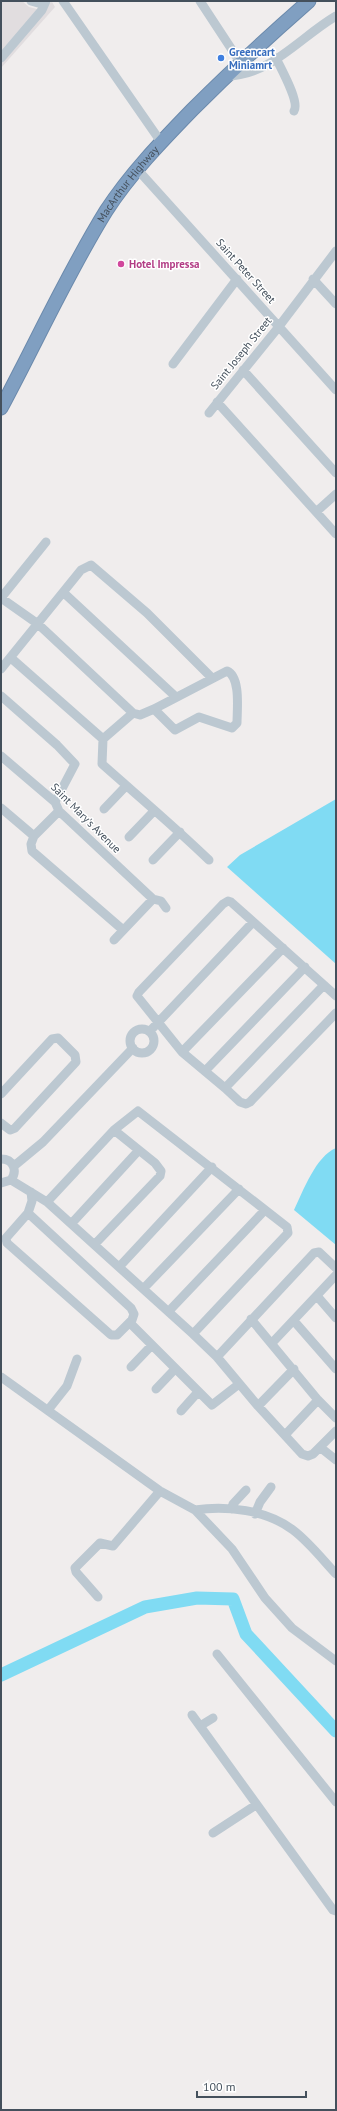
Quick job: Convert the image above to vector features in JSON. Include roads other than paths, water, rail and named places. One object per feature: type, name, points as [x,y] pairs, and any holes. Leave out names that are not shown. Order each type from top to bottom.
[{"type":"highway","name":"MacArthur Highway","points":[[1,408],[85,248],[107,211],[137,169],[161,142],[240,62],[309,1]]},
{"type":"street","points":[[31,1],[38,3],[45,1]]},
{"type":"street","points":[[3,52],[42,10],[45,1]]},
{"type":"street","points":[[63,1],[161,142]]},
{"type":"street","points":[[200,1],[240,62]]},
{"type":"street","points":[[226,76],[238,76],[256,71],[336,16]]},
{"type":"street","points":[[276,58],[293,96],[296,107],[294,111]]},
{"type":"street","name":"Saint Peter Street","points":[[137,169],[336,390]]},
{"type":"street","name":"Saint Joseph Street","points":[[209,413],[279,326],[313,279],[336,251]]},
{"type":"street","points":[[173,364],[237,279]]},
{"type":"street","points":[[313,279],[336,304]]},
{"type":"street","points":[[243,370],[336,473]]},
{"type":"street","points":[[217,402],[336,534]]},
{"type":"street","points":[[316,512],[336,494]]},
{"type":"street","points":[[46,542],[1,598],[38,624],[133,713],[140,715],[154,709],[227,671],[233,675],[237,695],[237,723],[235,727],[232,728],[199,717],[175,730],[154,709]]},
{"type":"street","points":[[1,669],[64,593],[83,567],[93,566],[147,613],[212,678]]},
{"type":"street","points":[[64,593],[176,697]]},
{"type":"street","points":[[11,658],[103,739]]},
{"type":"street","points":[[1,696],[57,745],[75,764],[55,802]]},
{"type":"street","points":[[133,713],[103,739],[102,764],[154,811],[180,832],[209,860]]},
{"type":"street","name":"Saint Mary's Avenue","points":[[1,756],[55,802],[59,811],[153,899],[161,901],[166,908]]},
{"type":"street","points":[[104,809],[126,786]]},
{"type":"street","points":[[1,808],[34,836]]},
{"type":"street","points":[[59,811],[34,836],[31,844],[32,851],[122,929]]},
{"type":"street","points":[[129,837],[154,811]]},
{"type":"street","points":[[153,860],[180,832]]},
{"type":"street","points":[[114,940],[122,929],[153,899]]},
{"type":"street","points":[[336,996],[231,902],[226,902],[139,992],[137,996],[182,1052],[240,1102],[246,1104],[250,1102],[336,1013]]},
{"type":"street","points":[[150,1031],[253,922]]},
{"type":"street","points":[[182,1052],[283,948]]},
{"type":"street","points":[[205,1071],[305,967]]},
{"type":"street","points":[[225,1088],[324,985]]},
{"type":"street","points":[[143,1028],[150,1031],[155,1042],[151,1050],[144,1053],[133,1048],[131,1037],[135,1030],[143,1028]]},
{"type":"street","points":[[1,1094],[52,1039],[58,1038],[75,1055],[76,1062],[15,1128],[10,1130],[1,1123]]},
{"type":"street","points":[[14,1166],[43,1142],[133,1048]]},
{"type":"street","points":[[47,1202],[114,1130],[138,1111],[212,1167],[286,1227],[288,1233],[193,1334]]},
{"type":"street","points":[[96,1244],[160,1176],[161,1171],[155,1163],[114,1130]]},
{"type":"street","points":[[72,1223],[139,1150]]},
{"type":"street","points":[[1,1159],[7,1159],[14,1166],[14,1173],[11,1180]]},
{"type":"street","points":[[120,1266],[212,1167]]},
{"type":"street","points":[[1,1183],[11,1180],[47,1202],[96,1244],[217,1357],[258,1406],[302,1454],[308,1456],[321,1448],[336,1430]]},
{"type":"street","points":[[144,1288],[239,1190]]},
{"type":"street","points":[[28,1213],[131,1308],[134,1314],[130,1323],[117,1335],[111,1335],[7,1243],[6,1238],[28,1213],[32,1201],[31,1192]]},
{"type":"street","points":[[169,1311],[265,1210]]},
{"type":"street","points":[[217,1357],[314,1253],[319,1252],[336,1268]]},
{"type":"street","points":[[272,1343],[336,1275]]},
{"type":"street","points":[[317,1296],[336,1318]]},
{"type":"street","points":[[252,1319],[318,1400],[336,1418]]},
{"type":"street","points":[[294,1321],[336,1369]]},
{"type":"street","points":[[130,1323],[212,1405],[239,1384]]},
{"type":"street","points":[[131,1367],[152,1345]]},
{"type":"street","points":[[48,1410],[67,1386],[77,1359]]},
{"type":"street","points":[[156,1389],[175,1369]]},
{"type":"street","points":[[258,1406],[294,1369]]},
{"type":"street","points":[[1,1378],[160,1491],[195,1510],[232,1549],[265,1598],[292,1628],[336,1661]]},
{"type":"street","points":[[181,1411],[198,1392]]},
{"type":"street","points":[[285,1435],[318,1400]]},
{"type":"street","points":[[321,1448],[336,1460]]},
{"type":"street","points":[[255,1514],[261,1499],[271,1487]]},
{"type":"street","points":[[232,1509],[233,1504],[246,1490]]},
{"type":"street","points":[[98,1597],[76,1572],[75,1568],[100,1543],[113,1546],[160,1491]]},
{"type":"street","points":[[195,1510],[208,1508],[232,1509],[275,1520],[292,1529],[336,1574]]},
{"type":"street","points":[[217,1654],[336,1802]]},
{"type":"street","points":[[192,1716],[333,1910],[336,1911]]},
{"type":"street","points":[[200,1726],[214,1718]]},
{"type":"street","points":[[213,1833],[256,1805]]},
{"type":"water","points":[[336,799],[336,964],[227,867],[240,855]]},
{"type":"water","points":[[336,1148],[336,1245],[294,1210],[316,1166],[322,1158]]},
{"type":"waterway","points":[[1,1675],[145,1607],[197,1598],[233,1599],[246,1634],[336,1731]]},
{"type":"place","name":"Greencart Miniamrt","points":[[221,58]]},
{"type":"place","name":"Hotel Impressa","points":[[121,264]]}]
